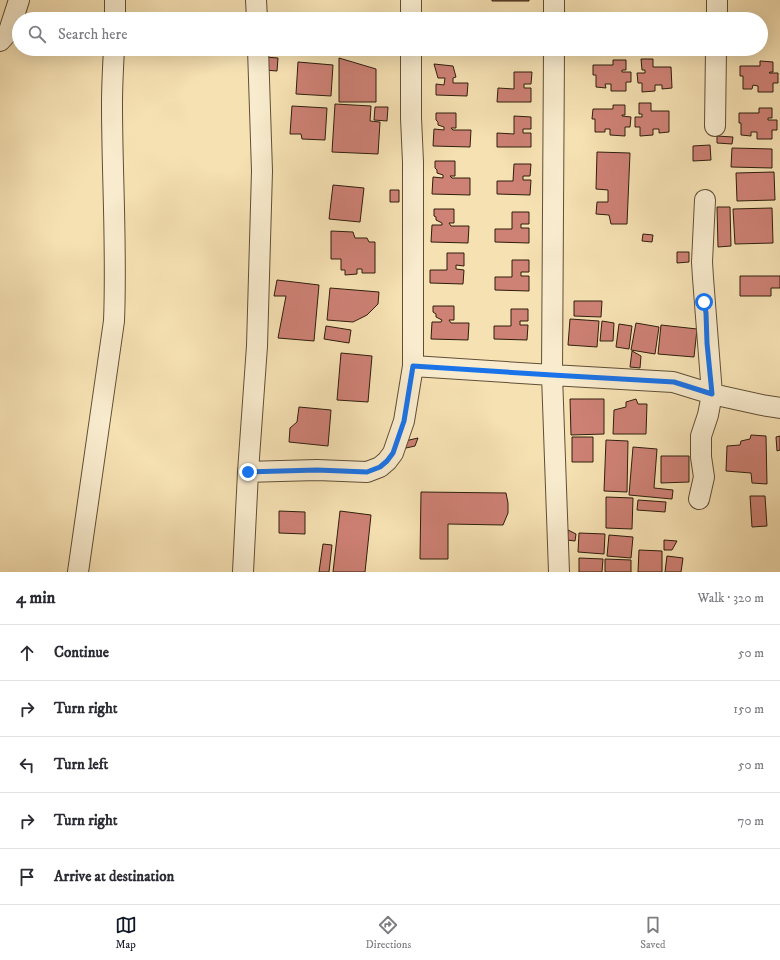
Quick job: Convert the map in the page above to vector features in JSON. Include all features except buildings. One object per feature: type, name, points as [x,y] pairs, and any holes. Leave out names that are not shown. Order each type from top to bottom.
[{"type":"street","points":[[15,12],[19,0]]},
{"type":"street","points":[[114,12],[115,0]]},
{"type":"street","points":[[256,0],[257,12]]},
{"type":"street","points":[[411,0],[411,12]]},
{"type":"street","points":[[554,0],[554,12]]},
{"type":"street","points":[[717,0],[717,12]]},
{"type":"street","points":[[0,41],[9,31],[12,22]]},
{"type":"street","points":[[78,572],[114,321],[112,104],[114,56]]},
{"type":"street","points":[[243,572],[257,346],[262,171],[258,56]]},
{"type":"street","points":[[248,472],[317,470],[367,472],[380,467],[393,453],[404,421],[413,366],[413,162],[411,56]]},
{"type":"street","points":[[554,56],[552,375],[559,572]]},
{"type":"street","points":[[715,126],[716,56]]},
{"type":"street","points":[[699,499],[704,477],[701,457],[701,436],[708,415],[712,394],[702,270],[705,200]]},
{"type":"street","points":[[413,366],[674,382],[712,394],[762,406],[780,408]]},
{"type":"route","points":[[248,472],[317,470],[367,472],[380,467],[393,453],[404,421],[413,366],[674,382],[712,394],[704,302]]}]
